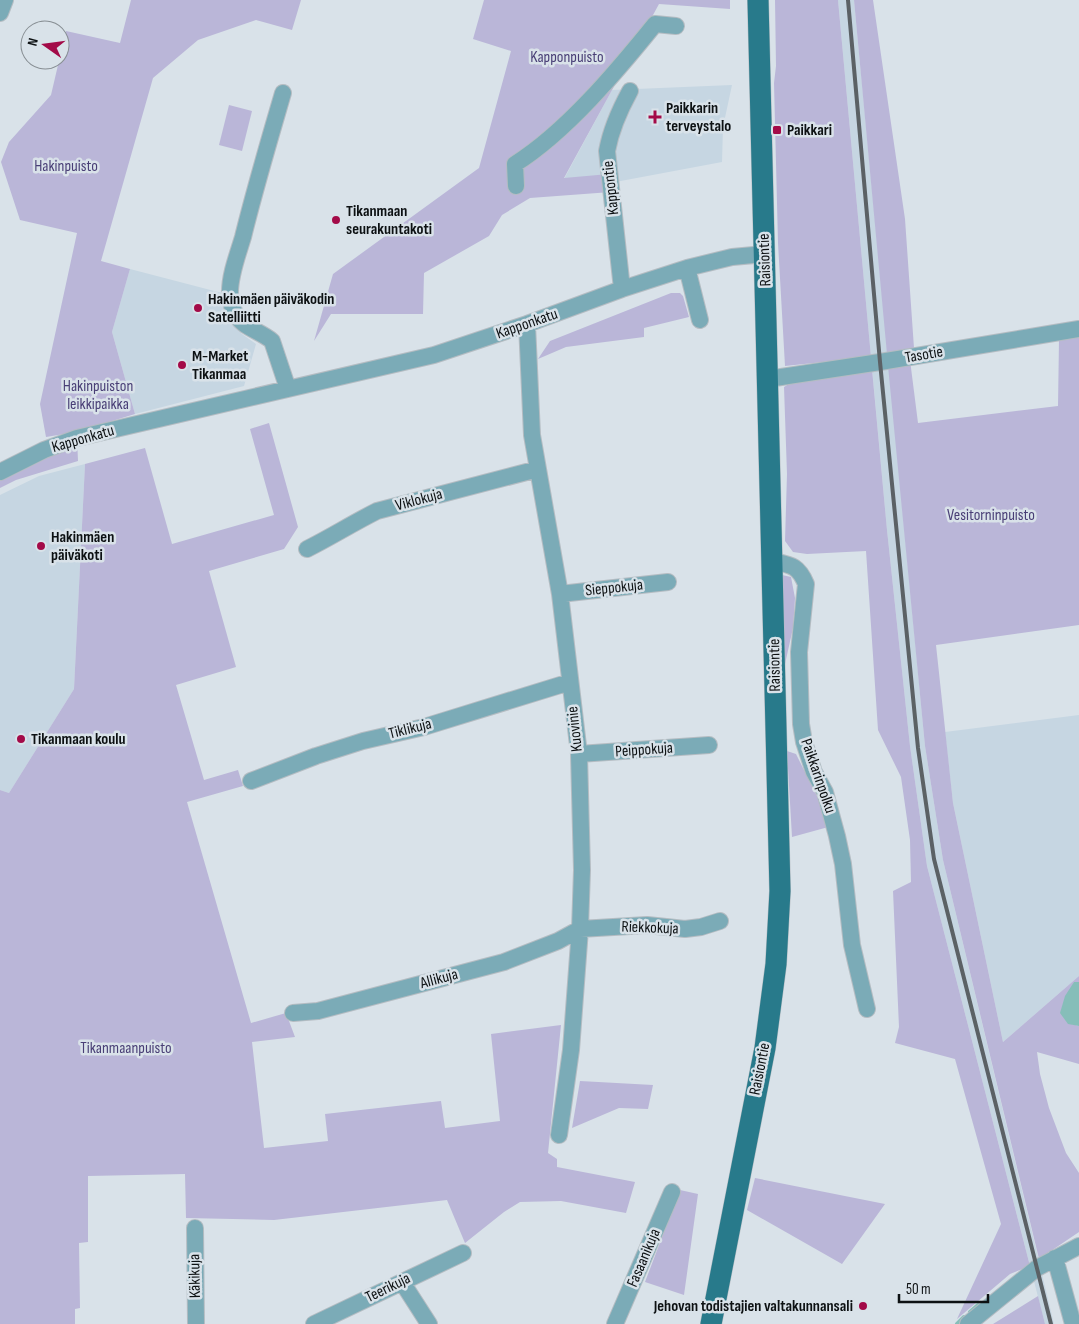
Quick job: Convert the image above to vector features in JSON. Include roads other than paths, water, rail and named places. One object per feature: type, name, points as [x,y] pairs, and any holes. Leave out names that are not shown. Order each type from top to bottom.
[{"type":"main road","name":"Raisiontie","points":[[710,1324],[765,1048],[777,955],[780,891],[758,0]]},
{"type":"street","points":[[0,13],[5,0]]},
{"type":"street","points":[[516,186],[515,164],[532,154],[574,115],[633,51],[655,24],[676,26]]},
{"type":"street","name":"Kappontie","points":[[622,289],[607,151],[616,117],[630,91]]},
{"type":"street","points":[[283,93],[252,199],[230,295],[234,313],[240,321],[272,341],[288,389]]},
{"type":"street","name":"Kapponkatu","points":[[0,472],[44,450],[77,438],[434,355],[687,268],[732,257],[765,254]]},
{"type":"street","points":[[687,268],[700,320]]},
{"type":"street","name":"Kuovinie","points":[[527,324],[530,405],[538,469],[560,594],[578,754],[582,870],[580,930],[571,1050],[559,1136]]},
{"type":"street","name":"Tasotie","points":[[768,379],[1079,330]]},
{"type":"street","name":"Viklokuja","points":[[307,549],[352,523],[377,512],[538,469]]},
{"type":"street","name":"Paikkarinpolku","points":[[772,561],[796,568],[806,584],[799,652],[801,724],[804,742],[814,772],[825,792],[837,836],[843,864],[852,945],[866,1009]]},
{"type":"street","name":"Sieppokuja","points":[[560,594],[668,582]]},
{"type":"street","name":"Tiklikuja","points":[[251,781],[316,756],[363,741],[424,727],[570,682]]},
{"type":"street","name":"Peippokuja","points":[[578,754],[709,745]]},
{"type":"street","name":"Riekkokuja","points":[[580,930],[647,925],[685,929],[701,927],[720,921]]},
{"type":"street","name":"Allikuja","points":[[293,1013],[318,1011],[504,962],[558,941],[580,930]]},
{"type":"street","name":"Fasaanikuja","points":[[615,1324],[672,1192]]},
{"type":"street","name":"Käkikuja","points":[[195,1228],[196,1324]]},
{"type":"street","points":[[968,1324],[1037,1268],[1079,1246]]},
{"type":"street","name":"Teerikuja","points":[[314,1324],[463,1253]]},
{"type":"street","points":[[1055,1258],[1072,1324]]},
{"type":"street","points":[[402,1282],[429,1324]]},
{"type":"waterway","points":[[970,1312],[978,1305]]},
{"type":"waterway","points":[[957,1324],[964,1317]]},
{"type":"railway","points":[[848,0],[880,362],[918,748],[934,859],[1051,1324]]},
{"type":"place","name":"Paikkarin terveystalo","points":[[655,117]]},
{"type":"place","name":"Paikkari","points":[[777,130]]},
{"type":"place","name":"Tikanmaan seurakuntakoti","points":[[336,220]]},
{"type":"place","name":"Hakinmäen päiväkodin Satelliitti","points":[[198,308]]},
{"type":"place","name":"M-Market Tikanmaa","points":[[182,365]]},
{"type":"place","name":"Hakinmäen päiväkoti","points":[[41,546]]},
{"type":"place","name":"Tikanmaan koulu","points":[[21,739]]},
{"type":"place","name":"Jehovan todistajien valtakunnansali","points":[[863,1306]]},
{"type":"park label","name":"Kapponpuisto","points":[[567,57]]},
{"type":"park label","name":"Hakinpuisto","points":[[66,166]]},
{"type":"park label","name":"Hakinpuiston leikkipaikka","points":[[98,395]]},
{"type":"park label","name":"Vesitorninpuisto","points":[[991,515]]},
{"type":"park label","name":"Tikanmaanpuisto","points":[[126,1048]]}]
